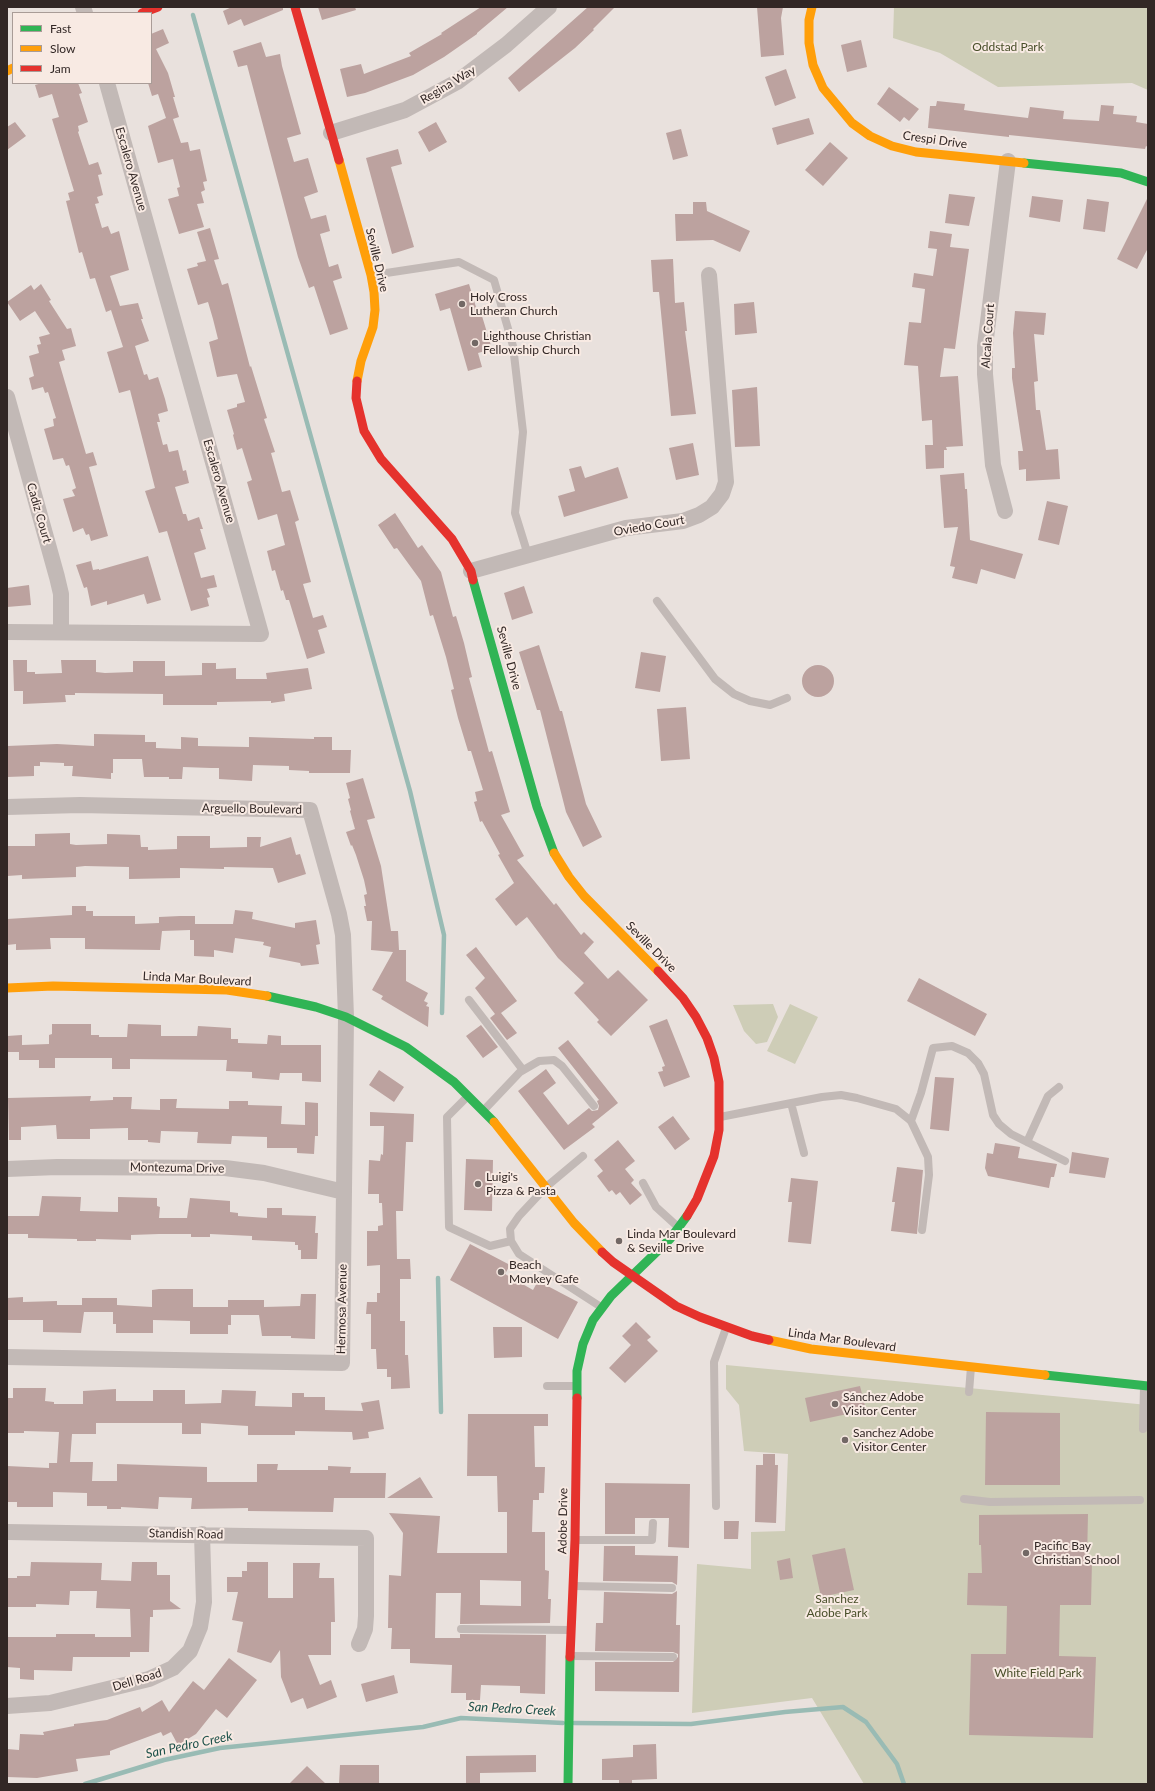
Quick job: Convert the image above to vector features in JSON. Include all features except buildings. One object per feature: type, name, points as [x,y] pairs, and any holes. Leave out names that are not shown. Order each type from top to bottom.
[{"type":"street","points":[[145,12],[158,7]]},
{"type":"street","name":"Seville Drive","points":[[295,7],[371,275],[375,310],[373,327],[361,361],[357,380],[356,398],[364,431],[381,458],[452,539],[471,571],[537,807],[554,853],[569,877],[584,896],[669,982],[696,1017],[714,1058],[719,1082],[720,1117],[714,1156],[707,1177],[697,1199],[679,1228],[633,1277]]},
{"type":"street","name":"Regina Way","points":[[331,133],[404,110],[457,82],[506,45],[549,7]]},
{"type":"street","name":"Crespi Drive","points":[[812,7],[809,20],[809,43],[813,65],[823,88],[837,108],[852,123],[870,136],[892,146],[916,152],[1100,170],[1121,174],[1148,182]]},
{"type":"street","name":"Escalero Avenue","points":[[7,632],[61,631],[261,634],[108,84]]},
{"type":"street","name":"Alcala Court","points":[[1005,511],[993,464],[985,374],[985,346],[1008,161]]},
{"type":"street","name":"Oviedo Court","points":[[471,571],[626,528],[645,524],[683,521],[699,515],[712,507],[722,494],[726,482],[709,275]]},
{"type":"street","name":"Cadiz Court","points":[[7,396],[61,594],[61,631]]},
{"type":"street","name":"Arguello Boulevard","points":[[7,807],[80,805],[310,810],[339,914],[343,934],[346,1017]]},
{"type":"street","name":"Linda Mar Boulevard","points":[[7,988],[53,986],[227,990],[287,999],[346,1017],[406,1047],[432,1064],[469,1096],[514,1146],[593,1243],[633,1277],[676,1306],[752,1336],[811,1350],[1146,1386]]},
{"type":"street","name":"Hermosa Avenue","points":[[7,1358],[342,1363],[346,1017]]},
{"type":"street","name":"Montezuma Drive","points":[[7,1169],[57,1167],[225,1168],[264,1173],[344,1192]]},
{"type":"street","name":"Adobe Drive","points":[[568,1784],[570,1656],[575,1540],[577,1371],[583,1344],[594,1320],[611,1296],[633,1277]]},
{"type":"street","name":"Standish Road","points":[[7,1532],[202,1534],[366,1538],[366,1616],[364,1629],[359,1644]]},
{"type":"street","name":"Dell Road","points":[[7,1706],[50,1703],[149,1679],[173,1668],[190,1651],[200,1627],[204,1602],[202,1534]]},
{"type":"lane","points":[[371,275],[458,262],[494,280],[514,354],[523,432],[515,513],[528,555]]},
{"type":"lane","points":[[657,601],[715,679],[734,694],[750,702],[770,705],[787,698]]},
{"type":"lane","points":[[469,1000],[523,1070]]},
{"type":"lane","points":[[911,1121],[921,1094],[933,1048],[952,1046],[968,1053],[978,1063],[984,1074],[993,1115],[999,1124],[1011,1134],[1065,1161]]},
{"type":"lane","points":[[483,1110],[514,1077],[523,1070],[539,1061],[554,1060],[562,1066],[594,1106]]},
{"type":"lane","points":[[1027,1142],[1048,1096],[1059,1087]]},
{"type":"lane","points":[[720,1117],[841,1095],[896,1109],[911,1121],[928,1157],[929,1176],[922,1230]]},
{"type":"lane","points":[[469,1096],[447,1117],[449,1227],[490,1246],[510,1241]]},
{"type":"lane","points":[[791,1103],[804,1153]]},
{"type":"lane","points":[[583,1156],[546,1187],[519,1216],[510,1229],[510,1241],[518,1254],[602,1308]]},
{"type":"lane","points":[[643,1183],[656,1207],[679,1228]]},
{"type":"lane","points":[[716,1506],[714,1362],[726,1327]]},
{"type":"lane","points":[[969,1392],[971,1367]]},
{"type":"lane","points":[[547,1386],[577,1386]]},
{"type":"lane","points":[[1142,1429],[1146,1386]]},
{"type":"lane","points":[[964,1499],[990,1502],[1140,1500]]},
{"type":"lane","points":[[575,1540],[652,1540],[653,1523]]},
{"type":"lane","points":[[573,1586],[672,1588]]},
{"type":"lane","points":[[462,1629],[571,1630]]},
{"type":"lane","points":[[570,1656],[673,1657]]},
{"type":"green space","name":"Oddstad Park","points":[[894,7],[1148,7],[1148,90],[1132,83],[998,87],[940,53],[893,38]]},
{"type":"green space","points":[[773,1004],[778,1017],[767,1042],[756,1044],[744,1031],[733,1005]]},
{"type":"green space","points":[[790,1004],[818,1017],[795,1064],[767,1051]]},
{"type":"green space","points":[[726,1365],[1148,1405],[1148,1784],[864,1784],[812,1698],[692,1713],[697,1564],[751,1569],[751,1532],[785,1531],[788,1454],[744,1451],[739,1405],[726,1389]]},
{"type":"waterway","points":[[193,15],[410,791],[444,935],[442,1013]]},
{"type":"waterway","points":[[438,1278],[441,1412]]},
{"type":"waterway","name":"San Pedro Creek","points":[[574,1723],[691,1724],[785,1712],[843,1707],[866,1722],[897,1764],[904,1784]]},
{"type":"waterway","name":"San Pedro Creek","points":[[85,1784],[164,1760],[220,1748],[423,1727],[461,1718],[563,1723]]},
{"type":"traffic: fast","points":[[1024,163],[1121,173],[1148,182]]},
{"type":"traffic: fast","points":[[473,580],[537,807],[554,853]]},
{"type":"traffic: fast","points":[[267,996],[316,1007],[346,1017],[406,1047],[454,1082],[494,1122]]},
{"type":"traffic: fast","points":[[577,1398],[577,1371],[583,1344],[593,1320],[611,1296],[670,1239],[687,1216]]},
{"type":"traffic: fast","points":[[1045,1375],[1148,1386]]},
{"type":"traffic: fast","points":[[568,1784],[570,1657]]},
{"type":"traffic: slow","points":[[812,7],[809,20],[809,43],[813,65],[823,88],[852,123],[870,136],[892,146],[916,152],[1024,163]]},
{"type":"traffic: slow","points":[[7,71],[12,68]]},
{"type":"traffic: slow","points":[[339,160],[371,275],[374,292],[375,310],[373,327],[361,361],[357,381]]},
{"type":"traffic: slow","points":[[554,853],[569,877],[584,896],[658,971]]},
{"type":"traffic: slow","points":[[7,988],[53,986],[227,990],[267,996]]},
{"type":"traffic: slow","points":[[494,1122],[574,1223],[602,1252]]},
{"type":"traffic: slow","points":[[769,1340],[811,1349],[1045,1375]]},
{"type":"traffic: jam","points":[[145,12],[158,7]]},
{"type":"traffic: jam","points":[[295,7],[339,160]]},
{"type":"traffic: jam","points":[[357,381],[356,398],[364,431],[381,459],[452,539],[471,571],[473,580]]},
{"type":"traffic: jam","points":[[658,971],[683,998],[696,1017],[707,1038],[714,1058],[719,1082],[719,1130],[714,1156],[697,1199],[687,1216]]},
{"type":"traffic: jam","points":[[602,1252],[613,1262],[676,1306],[700,1317],[752,1336],[769,1340]]},
{"type":"traffic: jam","points":[[570,1657],[575,1540],[577,1398]]},
{"type":"place","name":"Holy Cross Lutheran Church","points":[[462,304]]},
{"type":"place","name":"Lighthouse Christian Fellowship Church","points":[[475,343]]},
{"type":"place","name":"Luigi's Pizza & Pasta","points":[[478,1184]]},
{"type":"place","name":"Linda Mar Boulevard & Seville Drive","points":[[619,1241]]},
{"type":"place","name":"Beach Monkey Cafe","points":[[501,1272]]},
{"type":"place","name":"Sánchez Adobe Visitor Center","points":[[835,1404]]},
{"type":"place","name":"Sanchez Adobe Visitor Center","points":[[845,1440]]},
{"type":"place","name":"Pacific Bay Christian School","points":[[1026,1553]]},
{"type":"park label","name":"Sanchez Adobe Park","points":[[837,1606]]},
{"type":"park label","name":"White Field Park","points":[[1038,1673]]}]
